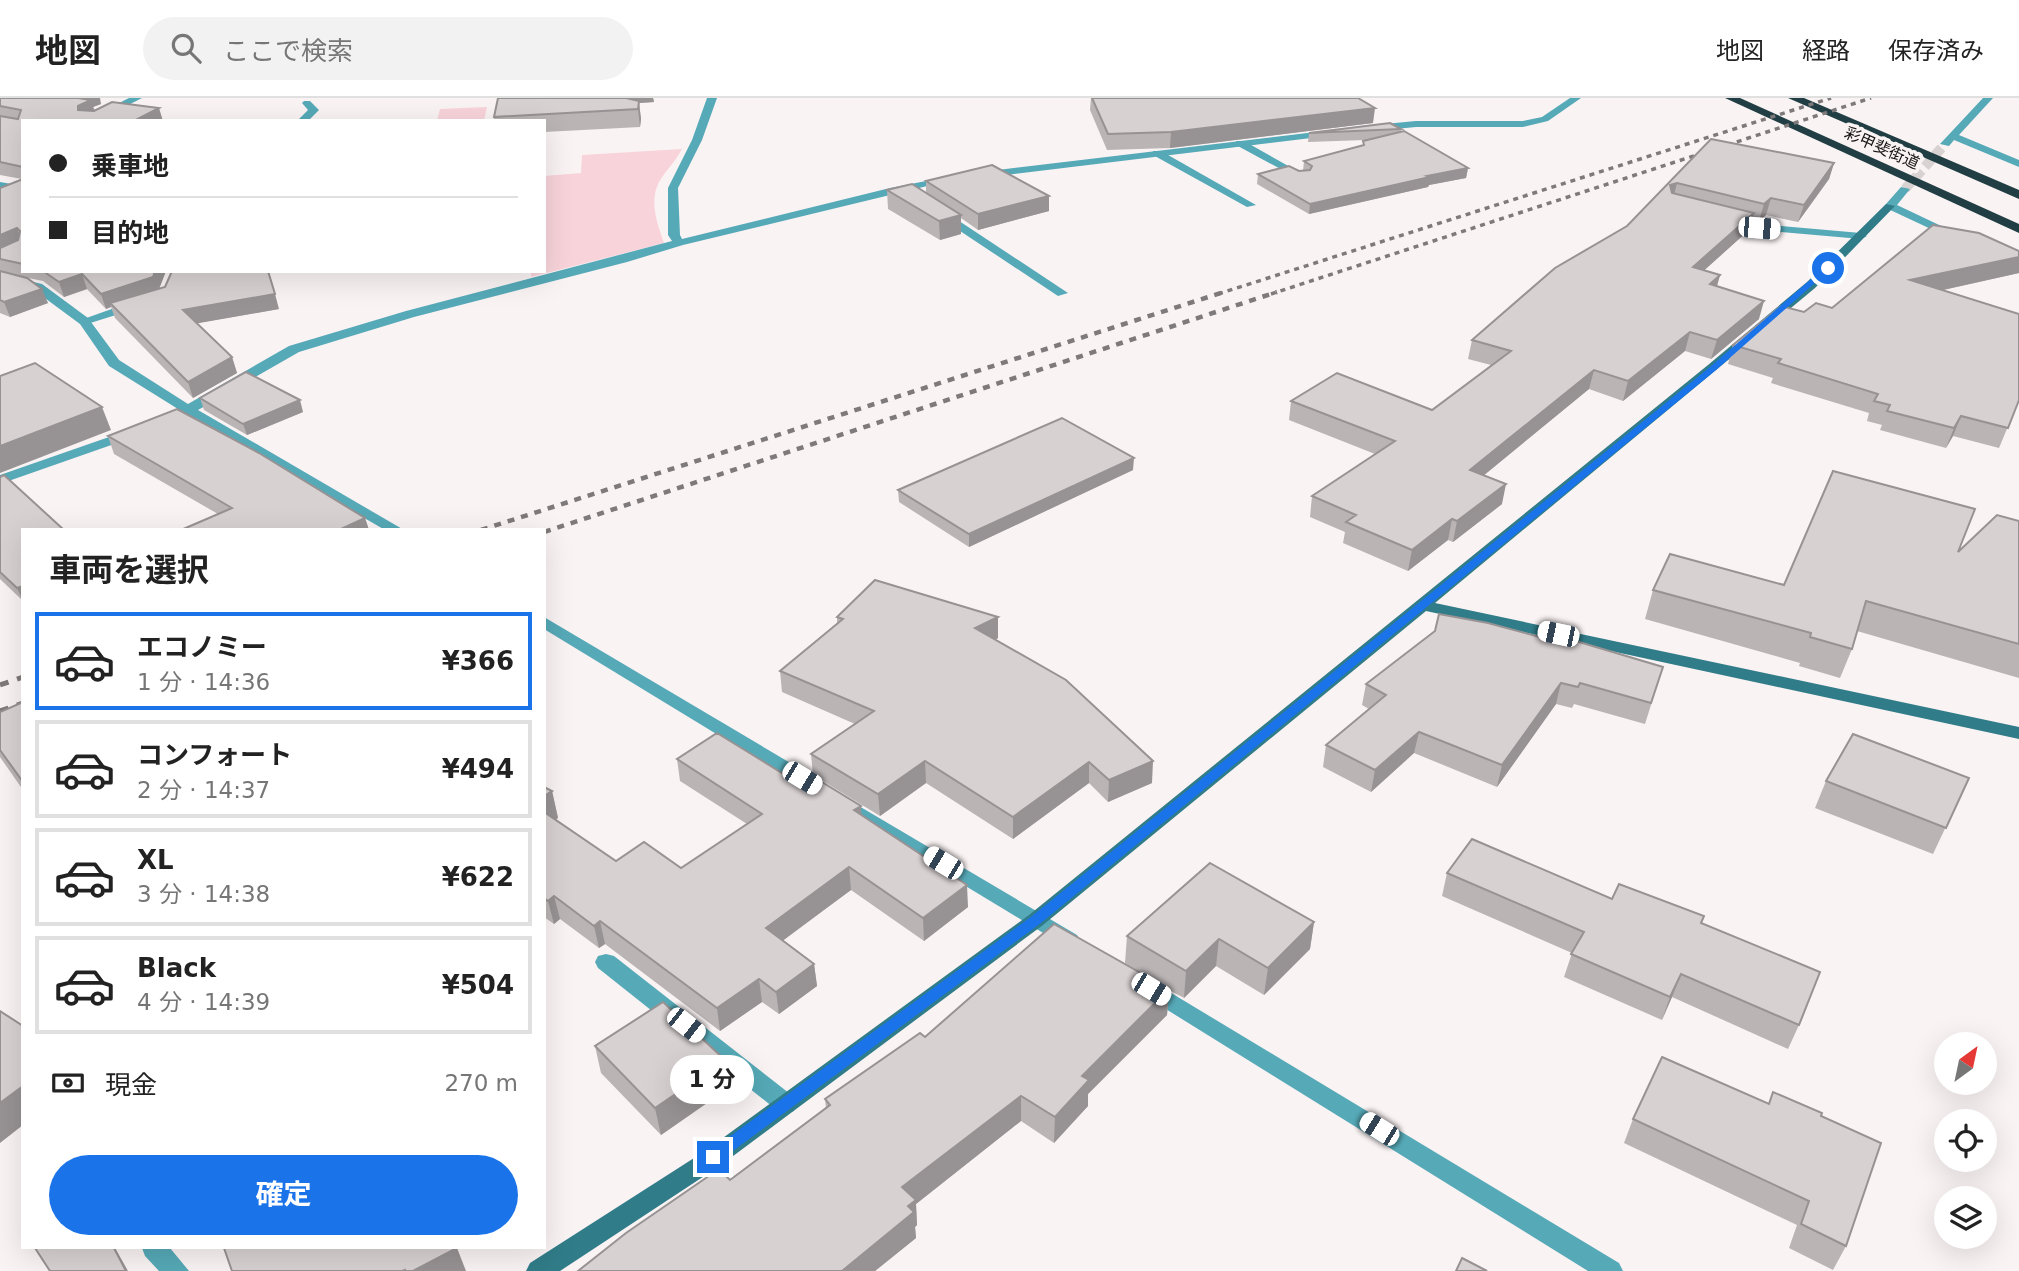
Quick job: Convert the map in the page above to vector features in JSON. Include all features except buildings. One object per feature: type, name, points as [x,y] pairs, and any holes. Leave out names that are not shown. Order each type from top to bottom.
[{"type":"highway","name":"彩甲斐街道","points":[[1731,98],[2019,229]]},
{"type":"highway","name":"彩甲斐街道","points":[[1795,98],[2019,195]]},
{"type":"street","points":[[93,119],[137,98]]},
{"type":"street","points":[[679,243],[674,235],[673,188],[697,140],[712,98]]},
{"type":"street","points":[[1364,129],[1416,124],[1523,124],[1545,118],[1576,98]]},
{"type":"street","points":[[1988,98],[1948,140],[2019,164]]},
{"type":"street","points":[[304,119],[314,110],[307,103]]},
{"type":"street","points":[[967,177],[1339,132]]},
{"type":"street","points":[[1240,143],[1303,177]]},
{"type":"street","points":[[1157,153],[1251,205]]},
{"type":"street","points":[[0,480],[188,410],[294,349],[410,314],[679,243],[902,188],[954,178]]},
{"type":"street","points":[[0,185],[21,189]]},
{"type":"street","points":[[902,188],[913,196]]},
{"type":"street","points":[[0,198],[21,189]]},
{"type":"street","points":[[539,1271],[713,1157],[1036,920],[1713,368],[1811,285],[1905,189]]},
{"type":"street","points":[[1890,206],[1963,240]]},
{"type":"street","points":[[936,211],[1062,293]]},
{"type":"street","points":[[1722,218],[1759,228],[1861,236]]},
{"type":"street","points":[[0,278],[38,287],[84,321],[114,363],[188,410],[393,528]]},
{"type":"street","points":[[84,321],[142,303]]},
{"type":"street","points":[[1422,605],[2019,733]]},
{"type":"street","points":[[546,623],[1083,948]]},
{"type":"street","points":[[606,962],[786,1104]]},
{"type":"street","points":[[1130,977],[1610,1271]]},
{"type":"street","points":[[155,1249],[176,1271]]},
{"type":"shaded area","points":[[487,107],[484,119],[438,119],[440,109]]},
{"type":"shaded area","points":[[682,149],[656,189],[654,204],[664,243],[531,277],[531,273],[546,273],[546,176],[581,173],[582,155]]},
{"type":"tunnel","points":[[1905,189],[1945,144]]},
{"type":"railway","points":[[1218,294],[1831,98]]},
{"type":"railway","points":[[1271,294],[1871,98]]},
{"type":"railway","points":[[487,528],[1224,292]]},
{"type":"railway","points":[[546,531],[1277,292]]},
{"type":"railway","points":[[0,685],[21,678]]},
{"type":"railway","points":[[0,711],[21,704]]},
{"type":"route","points":[[713,1157],[1036,920],[1713,368],[1828,268]]}]
